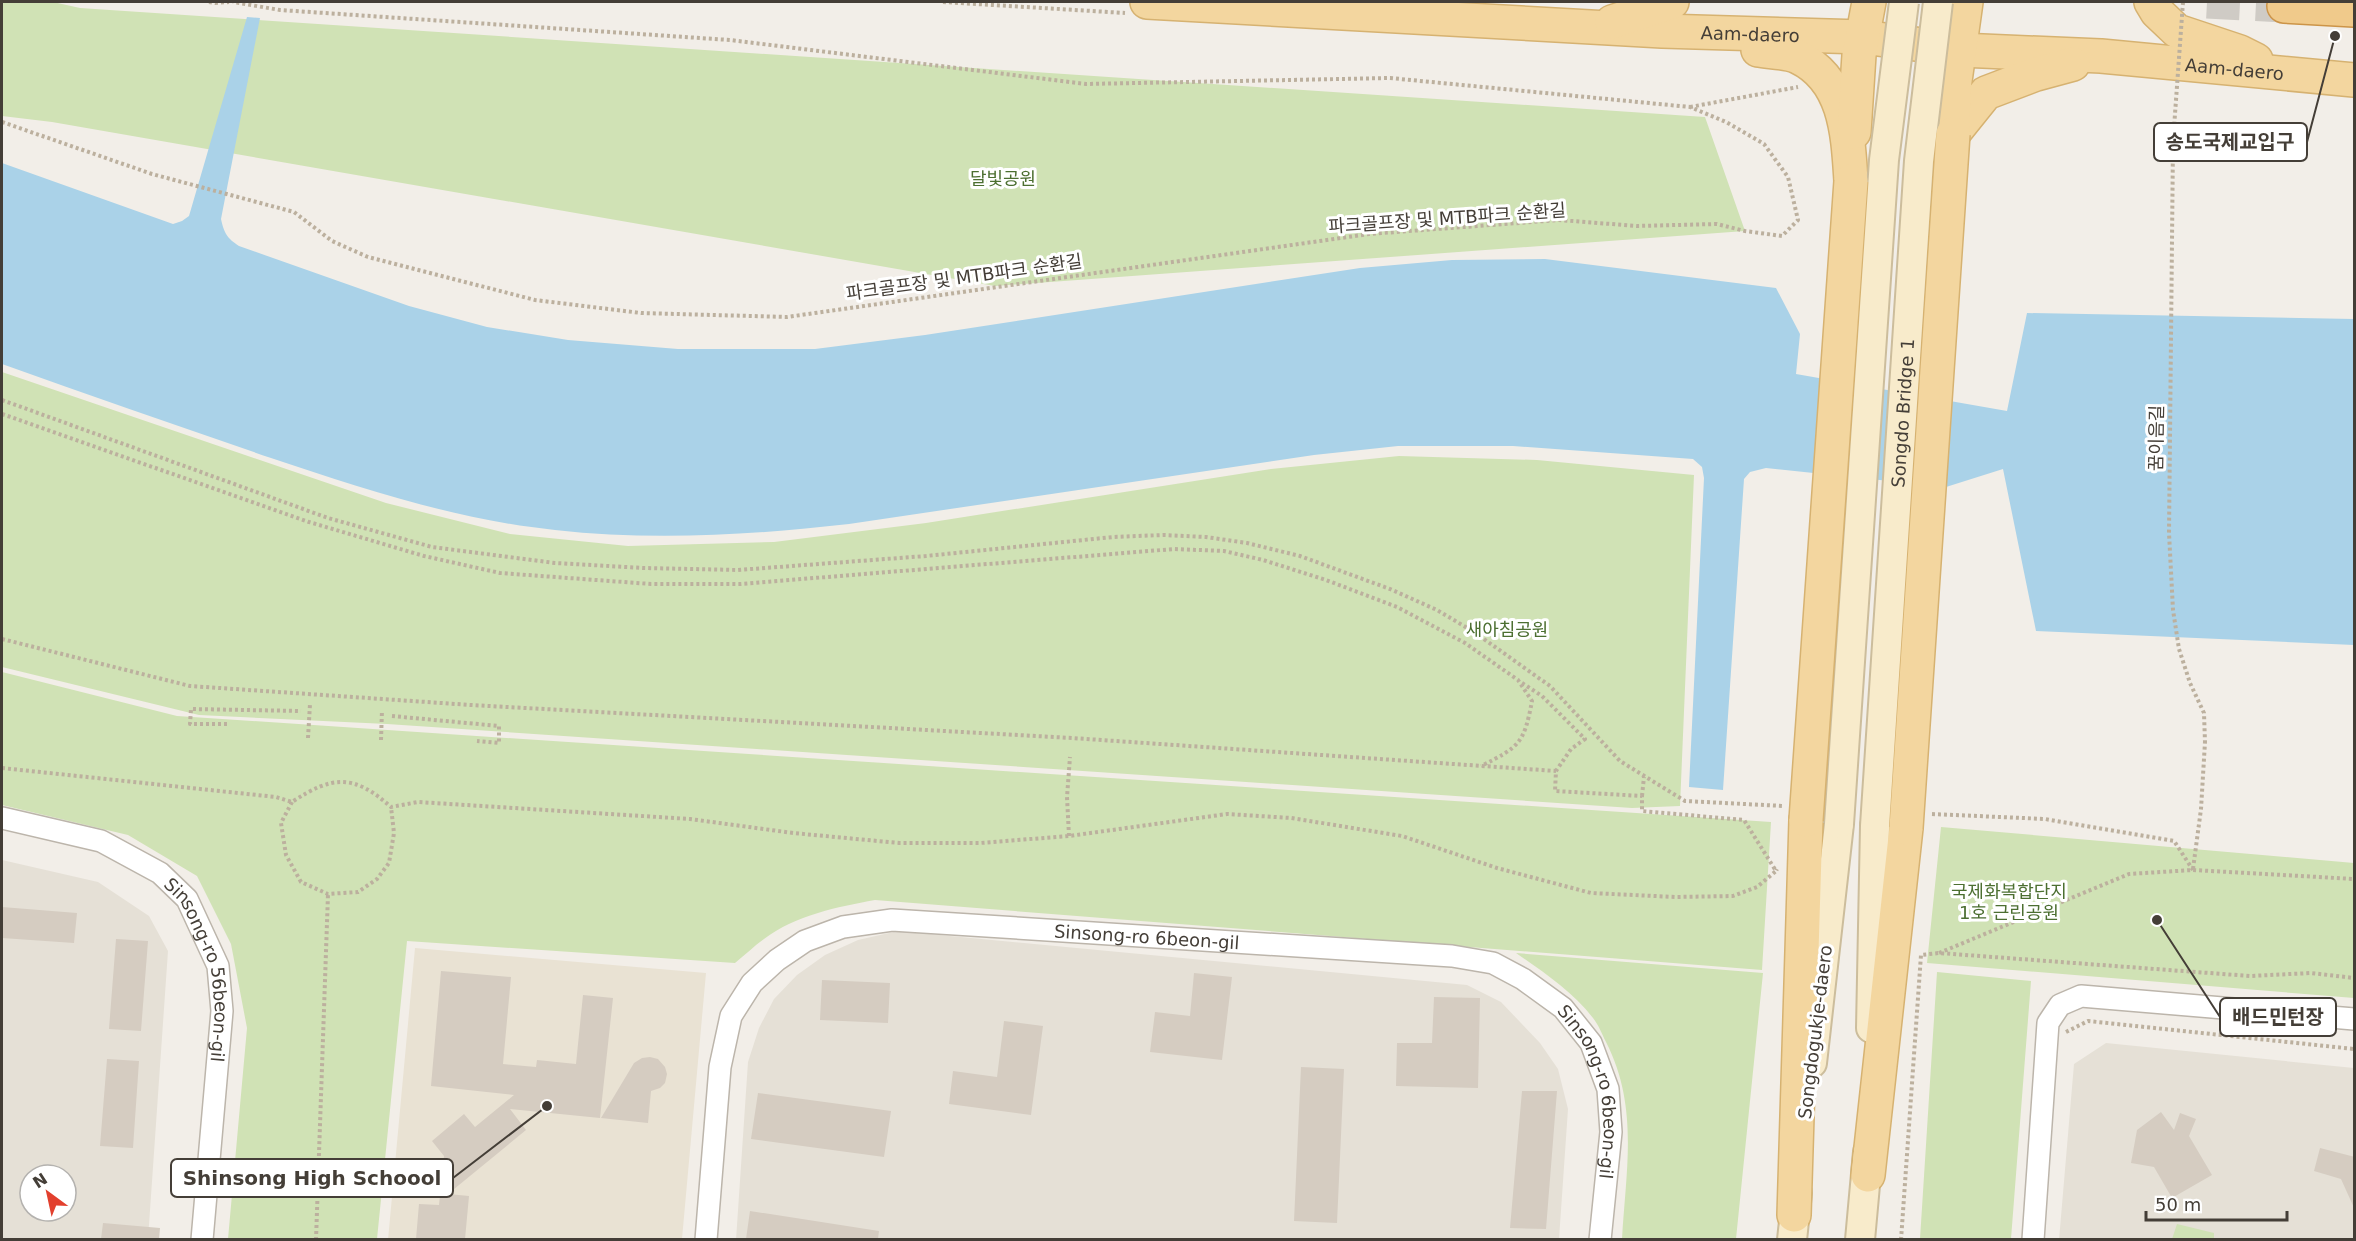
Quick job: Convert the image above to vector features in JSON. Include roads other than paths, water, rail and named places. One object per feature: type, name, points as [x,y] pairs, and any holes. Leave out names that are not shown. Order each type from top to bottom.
[{"type":"highway","points":[[2284,6],[2355,10]]},
{"type":"main road","name":"Aam-daero","points":[[1147,2],[1596,27],[1667,16],[1960,50],[2101,56],[2355,80]]},
{"type":"main road","points":[[1793,1227],[1806,820],[1859,55],[1869,2]]},
{"type":"main road","name":"Songdo Bridge 1","points":[[1839,824],[1884,159],[1904,2]]},
{"type":"main road","name":"Songdo Bridge 1","points":[[1891,827],[1919,161],[1938,2]]},
{"type":"main road","points":[[1860,1239],[1868,1175],[1891,827],[1953,134],[1954,88],[1966,2]]},
{"type":"main road","points":[[2151,2],[2157,12],[2177,31],[2240,51],[2279,73]]},
{"type":"main road","points":[[1667,16],[1797,56],[1820,71],[1830,82],[1847,130],[1851,181]]},
{"type":"main road","points":[[1953,134],[1986,93],[2036,74],[2101,56]]},
{"type":"main road","name":"Songdogukje-daero","points":[[1793,1227],[1839,824]]},
{"type":"street","name":"Sinsong-ro 56beon-gil","points":[[2,818],[101,842],[138,860],[160,873],[187,899],[199,923],[218,966],[222,1011],[202,1239]]},
{"type":"street","name":"Sinsong-ro 6beon-gil","points":[[706,1239],[720,1067],[731,1016],[752,983],[777,960],[805,941],[843,927],[892,920],[1452,956],[1493,963],[1523,979],[1563,1008],[1591,1043],[1608,1089],[1611,1132],[1600,1239]]},
{"type":"street","points":[[2033,1239],[2048,1023],[2060,1005],[2081,996],[2355,1019]]},
{"type":"water","points":[[247,17],[260,18],[221,219],[227,235],[239,246],[409,306],[487,327],[568,340],[678,349],[815,349],[925,335],[1360,268],[1452,260],[1545,259],[1776,288],[1800,334],[1796,374],[2007,411],[2027,313],[2354,319],[2354,645],[2036,631],[2003,469],[1946,487],[1766,468],[1750,472],[1744,479],[1723,790],[1689,787],[1704,478],[1702,467],[1693,459],[1513,446],[1398,446],[1314,455],[849,524],[702,535],[592,533],[483,519],[376,492],[271,458],[2,364],[2,163],[173,224],[182,221],[189,216]]},
{"type":"tunnel","points":[[2207,2],[2284,6]]},
{"type":"place","name":"송도국제교입구","points":[[2335,36]]},
{"type":"place","name":"배드민턴장","points":[[2157,920]]},
{"type":"place","name":"Shinsong High Schoool","points":[[547,1106]]},
{"type":"park label","name":"달빛공원","points":[[1003,178]]},
{"type":"park label","name":"새아침공원","points":[[1507,629]]},
{"type":"park label","name":"국제화복합단지 1호 근린공원","points":[[2009,901]]}]
